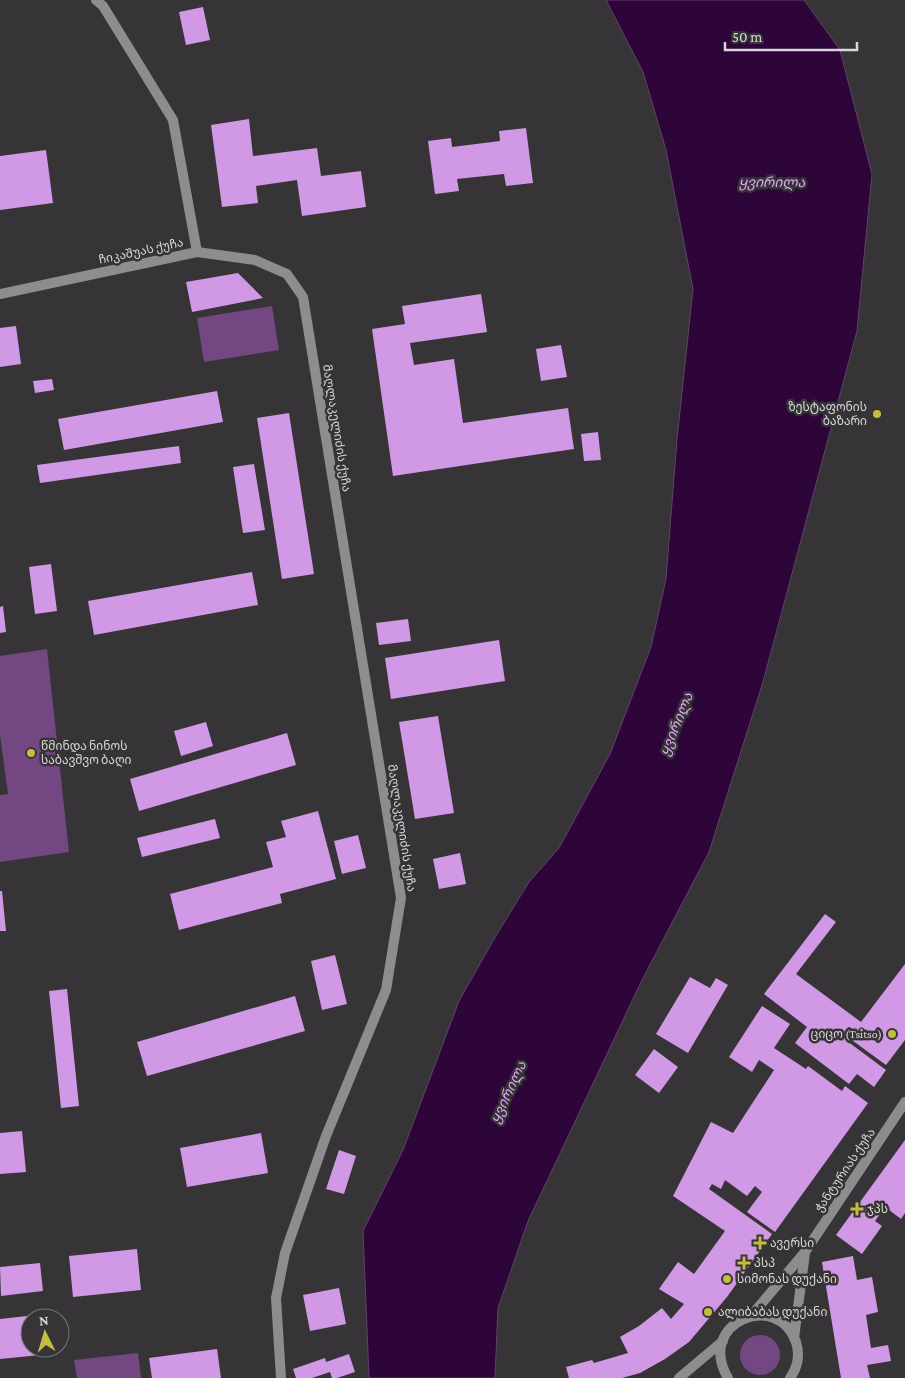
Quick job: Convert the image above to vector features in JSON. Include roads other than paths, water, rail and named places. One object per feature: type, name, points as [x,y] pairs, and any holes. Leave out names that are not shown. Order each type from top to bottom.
[{"type":"street","points":[[96,0],[102,6],[173,120],[197,252]]},
{"type":"street","name":"ჩიკაშუას ქუჩა","points":[[0,294],[197,252],[255,260],[287,274],[303,297]]},
{"type":"street","name":"მაღლაკელიძის ქუჩა","points":[[281,1378],[276,1298],[284,1253],[326,1136],[386,990],[401,898],[303,297]]},
{"type":"street","name":"ჭანტურიას ქუჩა","points":[[678,1378],[722,1341],[734,1325],[751,1316],[805,1252],[905,1102]]},
{"type":"street","name":"ჭანტურიას ქუჩა","points":[[799,1378],[797,1346],[794,1338],[805,1252]]},
{"type":"street","points":[[751,1316],[761,1316],[776,1320],[789,1328],[794,1338]]},
{"type":"street","points":[[722,1341],[720,1360],[728,1378]]},
{"type":"street","points":[[790,1378],[797,1364]]},
{"type":"water","name":"ყვირილა","points":[[606,0],[804,0],[840,50],[872,174],[857,331],[763,682],[709,852],[642,980],[528,1221],[498,1308],[495,1378],[369,1378],[363,1231],[403,1150],[459,1001],[529,882],[559,848],[610,754],[651,647],[666,579],[677,439],[693,289],[666,150],[643,72]]},
{"type":"place","name":"ზესტაფონის ბაზარი","points":[[877,414]]},
{"type":"place","name":"წმინდა ნინოს საბავშვო ბაღი","points":[[31,753]]},
{"type":"place","name":"ციცო (Tsitso)","points":[[892,1034]]},
{"type":"place","name":"ჯპს","points":[[857,1209]]},
{"type":"place","name":"ავერსი","points":[[760,1243]]},
{"type":"place","name":"პსპ","points":[[744,1263]]},
{"type":"place","name":"სიმონას დუქანი","points":[[727,1279]]},
{"type":"place","name":"ალიბაბას დუქანი","points":[[708,1312]]}]
